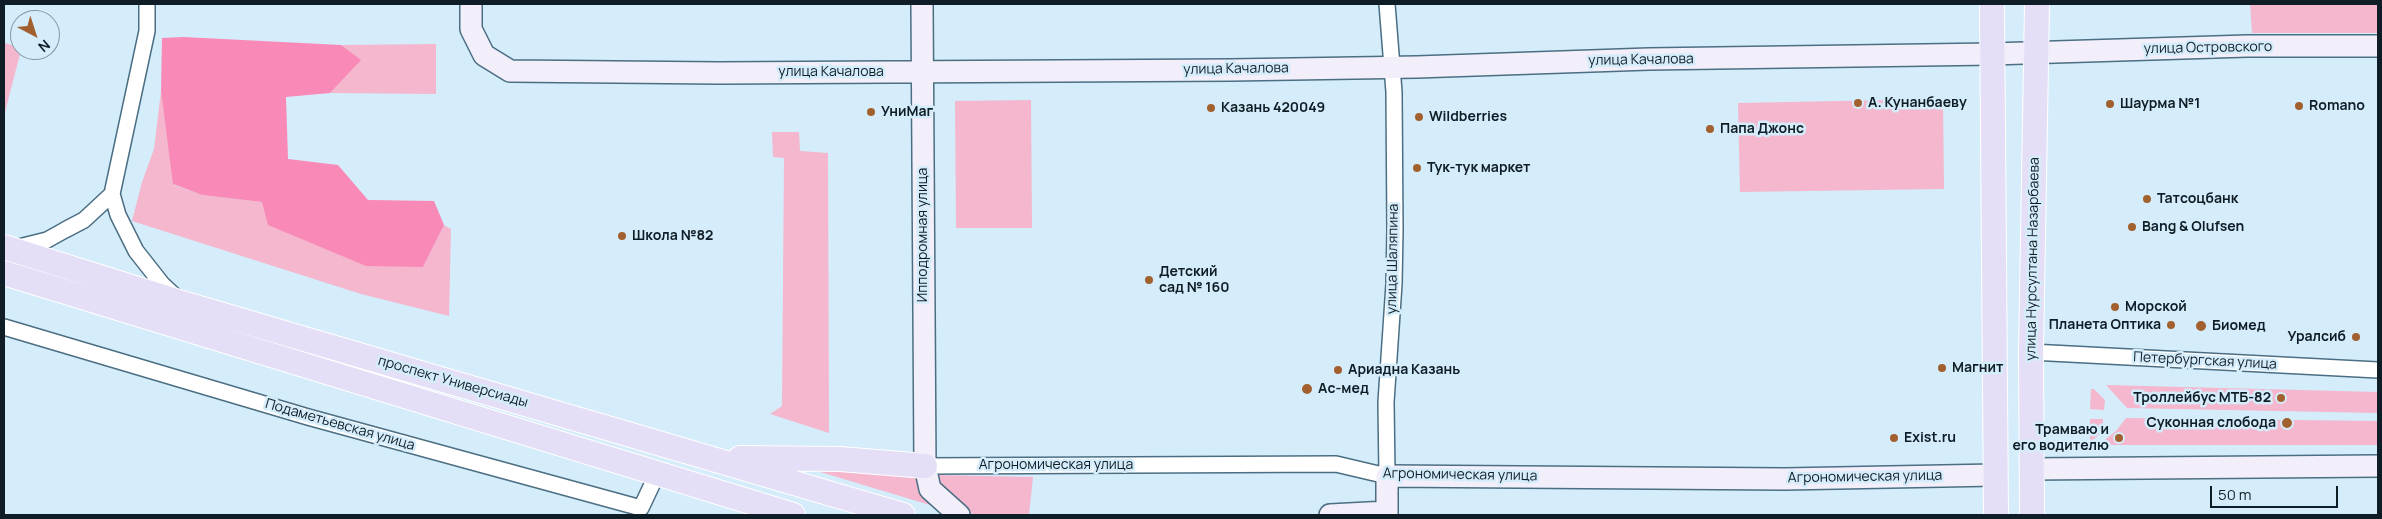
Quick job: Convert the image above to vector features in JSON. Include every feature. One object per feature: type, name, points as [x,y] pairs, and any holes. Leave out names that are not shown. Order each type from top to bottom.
[{"type":"main road","points":[[1992,4],[1996,515]]},
{"type":"main road","name":"улица Нурсултана Назарбаева","points":[[2032,515],[2031,352],[2037,4]]},
{"type":"main road","name":"проспект Универсиады","points":[[7,248],[182,302],[712,457],[903,515]]},
{"type":"main road","name":"проспект Универсиады","points":[[4,273],[793,515]]},
{"type":"main road","points":[[712,457],[840,459],[925,466]]},
{"type":"street","points":[[147,4],[146,31],[134,98],[112,194],[118,215],[136,251],[162,284],[182,302]]},
{"type":"street","name":"улица Качалова","points":[[471,4],[471,29],[484,55],[510,71],[922,72],[1391,67],[1649,59],[1992,54]]},
{"type":"street","name":"Ипподромная улица","points":[[922,4],[925,466],[930,488],[959,515]]},
{"type":"street","name":"улица Шаляпина","points":[[1387,4],[1394,92],[1395,230],[1394,284],[1386,402],[1387,514]]},
{"type":"street","name":"улица Островского","points":[[1992,54],[2248,46],[2378,46]]},
{"type":"street","points":[[7,248],[28,246],[65,230],[84,220],[112,194]]},
{"type":"street","name":"Подаметьевская улица","points":[[4,327],[308,417],[641,508],[657,474]]},
{"type":"street","name":"Петербургская улица","points":[[2031,352],[2378,370]]},
{"type":"street","name":"Агрономическая улица","points":[[925,466],[1336,464],[1387,476],[1785,479],[1995,475]]},
{"type":"street","points":[[2031,470],[2378,466]]},
{"type":"street","points":[[1330,515],[1387,514]]},
{"type":"shaded area","points":[[2250,4],[2378,4],[2378,33],[2252,33]]},
{"type":"shaded area","points":[[183,37],[341,45],[361,60],[330,93],[286,97],[288,159],[338,165],[368,200],[434,201],[444,225],[423,267],[366,266],[268,225],[262,202],[202,195],[173,184],[161,91],[162,38]]},
{"type":"shaded area","points":[[4,43],[10,44],[10,60],[18,60],[4,116]]},
{"type":"shaded area","points":[[436,44],[436,94],[330,93],[360,60],[341,45]]},
{"type":"shaded area","points":[[161,91],[174,185],[202,195],[262,202],[423,267],[444,225],[451,229],[449,316],[361,294],[132,221],[142,182],[154,149]]},
{"type":"shaded area","points":[[1943,99],[1944,189],[1740,192],[1738,103]]},
{"type":"shaded area","points":[[1031,100],[1032,228],[956,228],[955,101]]},
{"type":"shaded area","points":[[772,132],[799,132],[800,151],[828,153],[829,433],[770,414],[782,406],[784,158],[773,157]]},
{"type":"shaded area","points":[[2106,385],[2378,392],[2378,413],[2127,408]]},
{"type":"shaded area","points":[[2091,389],[2094,389],[2105,400],[2104,410],[2090,409]]},
{"type":"shaded area","points":[[2126,418],[2378,421],[2378,445],[2098,445],[2116,431]]},
{"type":"shaded area","points":[[2090,419],[2103,419],[2103,431],[2093,440],[2090,440]]},
{"type":"shaded area","points":[[807,468],[914,472],[930,505]]},
{"type":"shaded area","points":[[934,475],[1033,477],[1029,515],[976,515],[955,507]]},
{"type":"place","name":"А. Кунанбаеву","points":[[1858,103]]},
{"type":"place","name":"Шаурма №1","points":[[2110,104]]},
{"type":"place","name":"Romano","points":[[2299,106]]},
{"type":"place","name":"Казань 420049","points":[[1211,108]]},
{"type":"place","name":"УниМаг","points":[[871,112]]},
{"type":"place","name":"Wildberries","points":[[1419,117]]},
{"type":"place","name":"Папа Джонс","points":[[1710,129]]},
{"type":"place","name":"Тук-тук маркет","points":[[1417,168]]},
{"type":"place","name":"Татсоцбанк","points":[[2147,199]]},
{"type":"place","name":"Bang & Olufsen","points":[[2132,227]]},
{"type":"place","name":"Школа №82","points":[[622,236]]},
{"type":"place","name":"Детский сад № 160","points":[[1149,280]]},
{"type":"place","name":"Морской","points":[[2115,307]]},
{"type":"place","name":"Планета Оптика","points":[[2171,325]]},
{"type":"place","name":"Биомед","points":[[2201,326]]},
{"type":"place","name":"Уралсиб","points":[[2356,337]]},
{"type":"place","name":"Магнит","points":[[1942,368]]},
{"type":"place","name":"Ариадна Казань","points":[[1338,370]]},
{"type":"place","name":"Ас-мед","points":[[1307,389]]},
{"type":"place","name":"Троллейбус МТБ-82","points":[[2281,398]]},
{"type":"place","name":"Суконная слобода","points":[[2287,423]]},
{"type":"place","name":"Exist.ru","points":[[1894,438]]},
{"type":"place","name":"Трамваю и его водителю","points":[[2119,438]]}]
